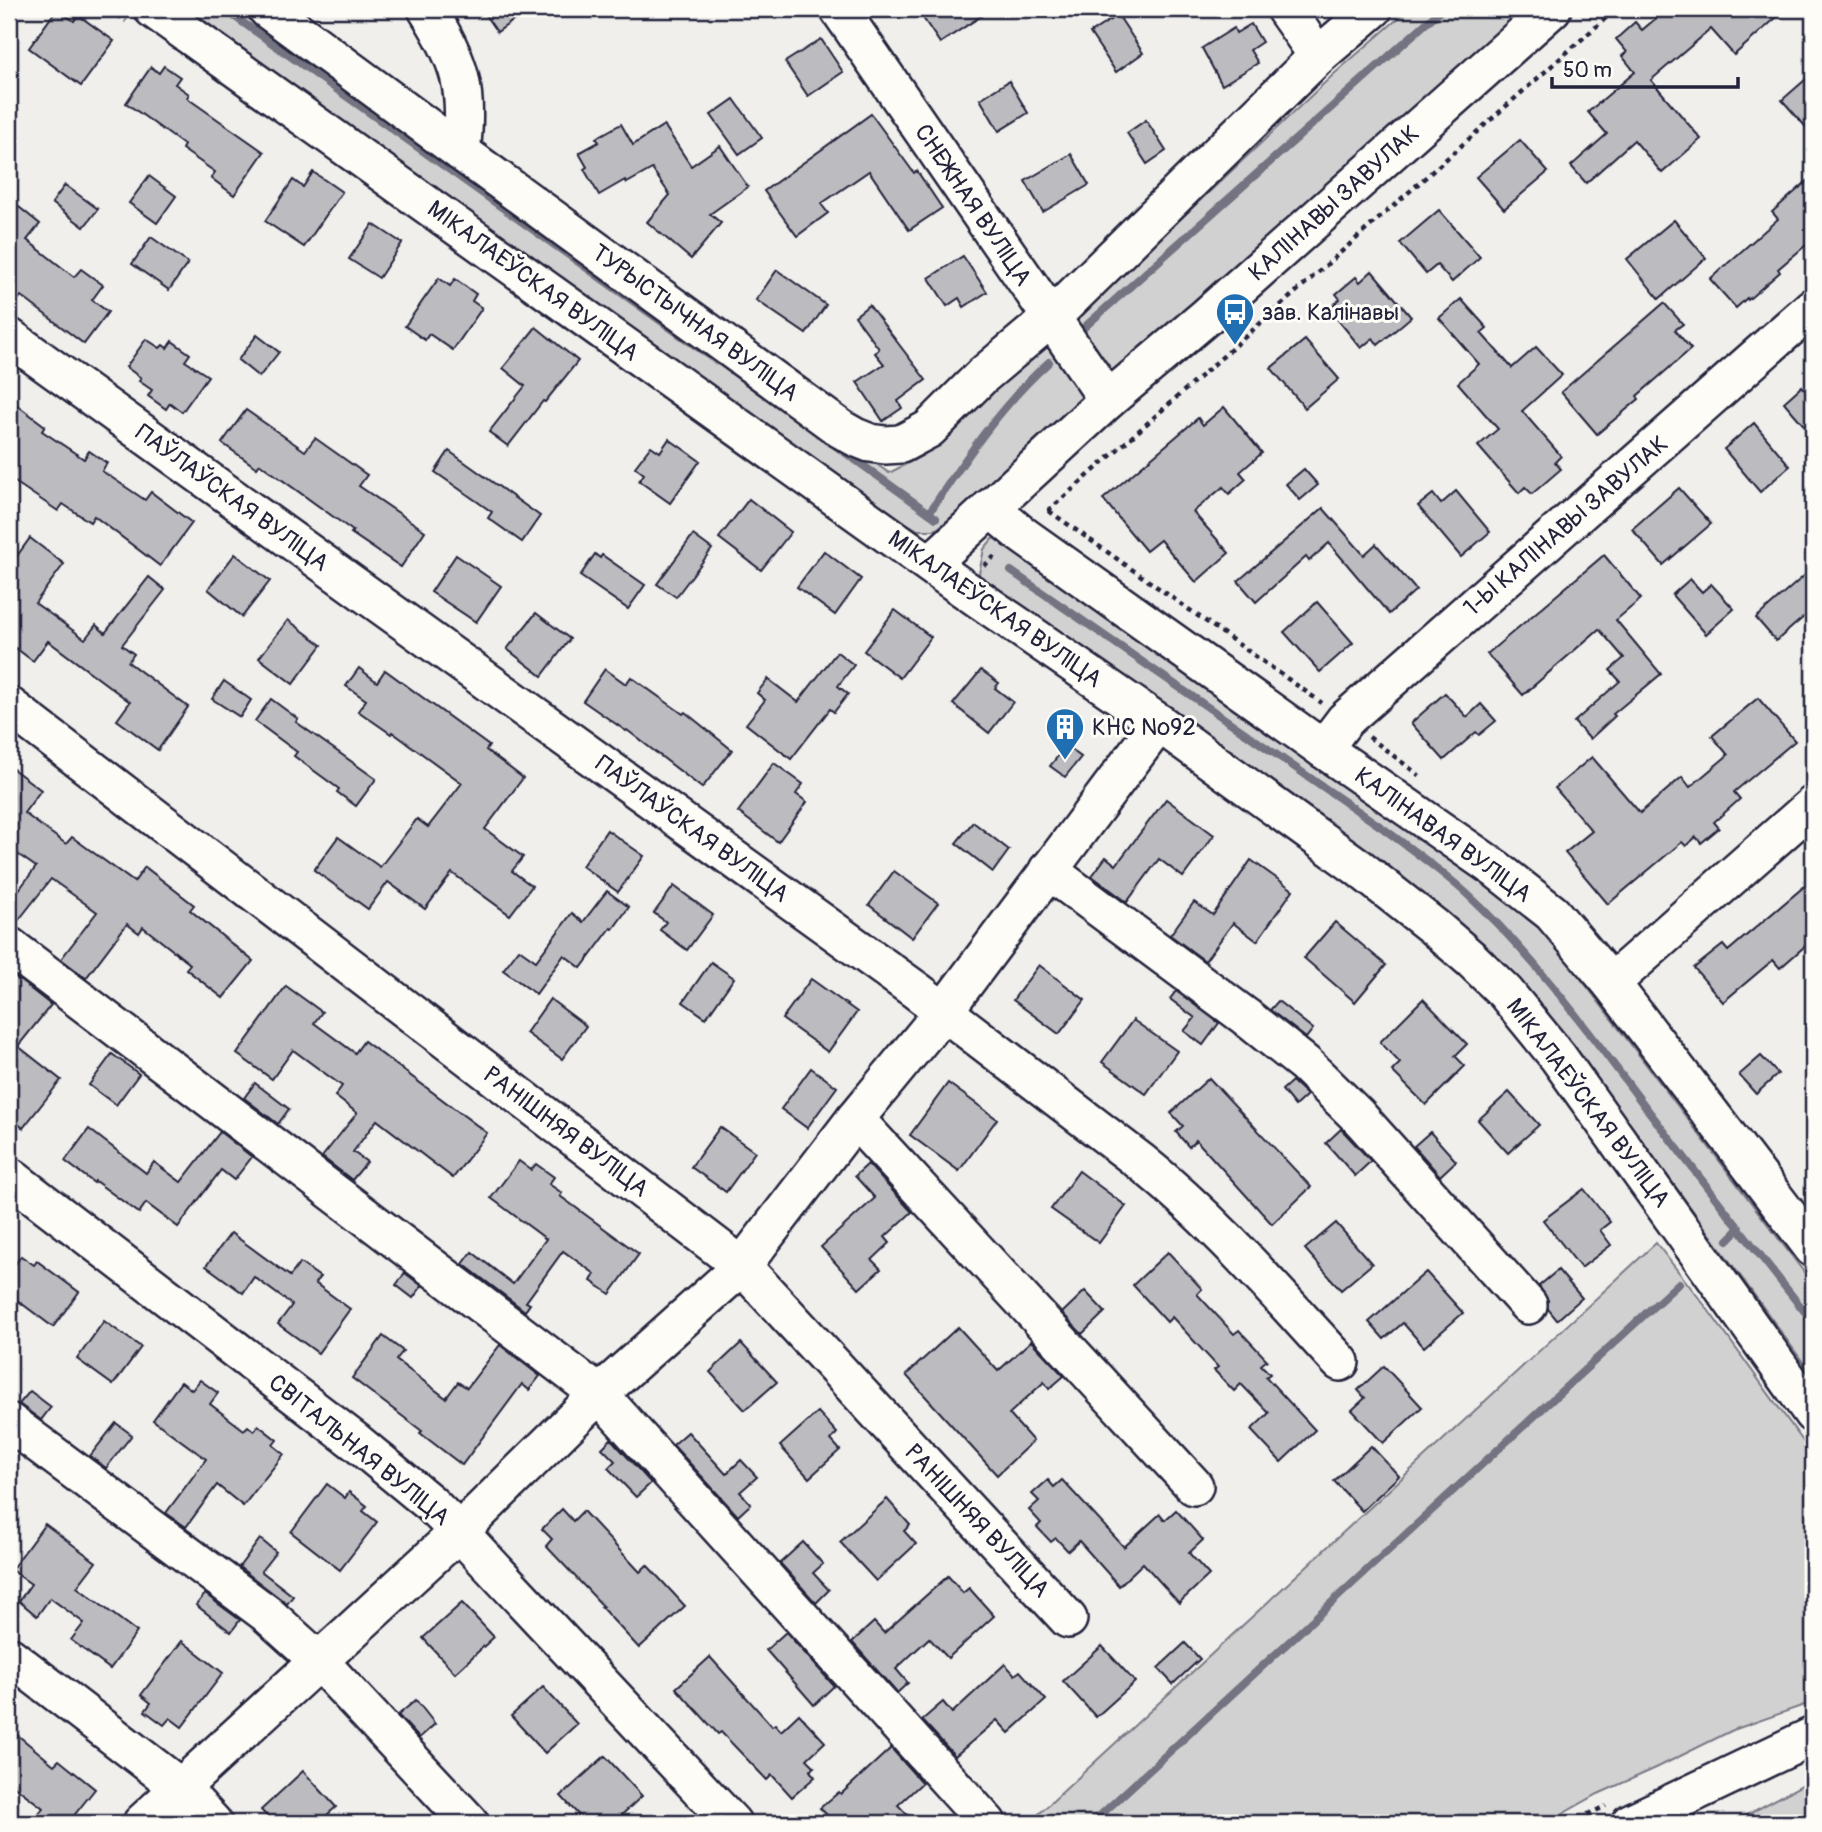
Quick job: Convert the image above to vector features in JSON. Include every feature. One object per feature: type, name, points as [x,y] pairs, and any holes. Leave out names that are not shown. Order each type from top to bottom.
[{"type":"street","name":"ТУРЫСТЫЧНАЯ ВУЛІЦА","points":[[267,9],[827,419],[855,437],[885,445],[901,444],[929,429],[982,376],[1051,318],[1318,56],[1373,9]]},
{"type":"street","points":[[427,9],[458,66],[464,98],[465,125],[461,152]]},
{"type":"street","name":"СНЕЖНАЯ ВУЛІЦА","points":[[839,9],[1108,400]]},
{"type":"street","points":[[1285,9],[1318,56]]},
{"type":"street","name":"КАЛІНАВЫ ЗАВУЛАК","points":[[930,564],[1108,400],[1207,316],[1552,9]]},
{"type":"street","name":"МІКАЛАЕЎСКАЯ ВУЛІЦА","points":[[142,17],[1159,723],[1397,898],[1471,959],[1505,992],[1558,1057],[1813,1414]]},
{"type":"street","name":"1-Ы КАЛІНАВЫ ЗАВУЛАК","points":[[1323,749],[1346,720],[1813,307]]},
{"type":"street","name":"ПАЎЛАЎСКАЯ ВУЛІЦА","points":[[9,337],[944,1011],[1171,1186],[1222,1235],[1340,1362]]},
{"type":"street","name":"КАЛІНАВАЯ ВУЛІЦА","points":[[990,508],[1021,534],[1496,869],[1552,913],[1611,983],[1813,1248]]},
{"type":"street","name":"РАНІШНЯЯ ВУЛІЦА","points":[[9,706],[742,1266],[1069,1619]]},
{"type":"street","points":[[142,1823],[459,1532],[599,1394],[742,1266],[855,1119],[944,1011],[1159,723]]},
{"type":"street","points":[[1611,983],[1813,805]]},
{"type":"street","points":[[1048,870],[1247,1017],[1305,1064],[1357,1116],[1528,1305]]},
{"type":"street","points":[[9,946],[599,1394],[987,1823]]},
{"type":"street","points":[[855,1119],[1194,1486]]},
{"type":"street","name":"СВІТАЛЬНАЯ ВУЛІЦА","points":[[9,1176],[356,1442],[430,1503],[732,1823]]},
{"type":"street","points":[[9,1422],[267,1614],[319,1661],[470,1823]]},
{"type":"street","points":[[9,1656],[181,1788],[213,1823]]},
{"type":"street","points":[[1630,1823],[1813,1736]]},
{"type":"path","points":[[109,9],[142,17]]},
{"type":"path","points":[[960,586],[1616,9]]},
{"type":"shaded area","points":[[188,9],[244,9],[889,473],[922,456],[990,378],[1081,313],[1334,74],[1409,9],[1526,9],[967,506],[935,530],[918,530],[885,511]]},
{"type":"shaded area","points":[[993,538],[1013,548],[1486,881],[1550,938],[1813,1284],[1813,1376],[1638,1135],[1522,984],[978,578],[984,549]]},
{"type":"shaded area","points":[[1656,1243],[1813,1455],[1813,1702],[1733,1730],[1598,1794],[1546,1823],[1029,1823]]},
{"type":"shaded area","points":[[1813,1779],[1813,1823],[1732,1823]]},
{"type":"building","points":[[57,9],[74,21],[78,15],[114,41],[81,86],[29,48]]},
{"type":"building","points":[[481,9],[530,9],[497,32]]},
{"type":"building","points":[[917,9],[992,9],[940,43]]},
{"type":"building","points":[[1667,9],[1786,9],[1734,55],[1711,29],[1651,80],[1701,139],[1677,160],[1662,173],[1634,140],[1586,183],[1571,166],[1607,134],[1588,112],[1635,72],[1622,56],[1627,52],[1616,39],[1635,22],[1642,30]]},
{"type":"building","points":[[1118,15],[1143,53],[1116,72],[1090,33]]},
{"type":"building","points":[[1251,24],[1262,42],[1250,50],[1258,63],[1222,85],[1202,48],[1234,28],[1236,33]]},
{"type":"building","points":[[821,39],[843,72],[808,96],[785,62]]},
{"type":"building","points":[[164,66],[180,77],[175,84],[189,94],[187,98],[264,152],[234,195],[211,178],[215,172],[182,149],[184,145],[126,103],[151,67],[159,73]]},
{"type":"building","points":[[1813,73],[1813,135],[1782,100]]},
{"type":"building","points":[[1009,81],[1028,113],[999,131],[980,99]]},
{"type":"building","points":[[734,99],[762,138],[739,154],[711,115]]},
{"type":"building","points":[[871,114],[914,173],[917,171],[942,208],[909,230],[869,171],[821,204],[828,213],[797,236],[764,191]]},
{"type":"building","points":[[1146,120],[1166,151],[1147,164],[1127,133]]},
{"type":"building","points":[[621,124],[633,145],[664,125],[691,166],[720,146],[748,187],[710,214],[721,223],[691,259],[647,222],[670,195],[652,169],[599,195],[584,169],[587,167],[579,153],[599,142],[596,138]]},
{"type":"building","points":[[1520,140],[1548,172],[1504,209],[1476,177]]},
{"type":"building","points":[[1071,154],[1089,185],[1043,212],[1025,181]]},
{"type":"building","points":[[313,172],[342,192],[304,247],[265,221],[293,180],[303,187]]},
{"type":"building","points":[[149,176],[176,196],[157,223],[129,203]]},
{"type":"building","points":[[1813,176],[1813,239],[1778,269],[1780,272],[1736,308],[1710,279],[1778,219],[1772,212]]},
{"type":"building","points":[[65,185],[98,209],[84,227],[52,203]]},
{"type":"building","points":[[9,199],[40,224],[27,240],[74,277],[81,269],[103,285],[92,300],[108,312],[84,344],[21,296],[9,310]]},
{"type":"building","points":[[1439,210],[1480,257],[1452,282],[1437,265],[1426,274],[1400,243]]},
{"type":"building","points":[[1674,220],[1706,258],[1659,299],[1627,259]]},
{"type":"building","points":[[373,224],[402,243],[379,278],[349,259]]},
{"type":"building","points":[[151,237],[188,263],[169,290],[132,264]]},
{"type":"building","points":[[963,256],[987,292],[964,307],[959,298],[947,306],[929,278]]},
{"type":"building","points":[[777,270],[826,305],[806,334],[756,300]]},
{"type":"building","points":[[1372,271],[1411,317],[1378,345],[1373,338],[1361,348],[1329,309],[1340,299],[1336,294],[1356,277],[1360,282]]},
{"type":"building","points":[[439,278],[450,286],[455,279],[476,294],[472,301],[482,308],[453,350],[429,334],[425,340],[405,326]]},
{"type":"building","points":[[1461,299],[1487,328],[1481,333],[1512,368],[1536,347],[1562,375],[1522,411],[1561,456],[1555,462],[1561,469],[1532,494],[1525,487],[1519,493],[1478,446],[1498,429],[1458,383],[1479,364],[1439,318]]},
{"type":"building","points":[[1664,303],[1683,324],[1675,330],[1691,349],[1637,396],[1639,399],[1597,434],[1561,392]]},
{"type":"building","points":[[869,305],[926,380],[898,401],[902,408],[883,421],[857,382],[884,364],[875,353],[879,349],[855,316]]},
{"type":"building","points":[[536,327],[578,361],[508,446],[489,432],[525,386],[503,368]]},
{"type":"building","points":[[257,335],[279,352],[259,377],[238,360]]},
{"type":"building","points":[[146,339],[160,348],[163,345],[167,348],[172,341],[190,354],[185,361],[208,376],[182,412],[170,403],[166,409],[148,396],[152,390],[126,367]]},
{"type":"building","points":[[1305,340],[1339,379],[1305,408],[1271,368]]},
{"type":"building","points":[[1802,386],[1813,399],[1813,436],[1784,402]]},
{"type":"building","points":[[9,399],[45,426],[42,431],[84,459],[89,451],[107,463],[102,471],[145,500],[151,492],[192,523],[160,566],[94,516],[90,522],[63,504],[58,511],[9,478]]},
{"type":"building","points":[[1224,407],[1262,453],[1240,472],[1246,479],[1229,494],[1223,487],[1193,512],[1229,553],[1196,582],[1160,540],[1146,551],[1103,499],[1198,418],[1203,425]]},
{"type":"building","points":[[246,410],[305,451],[315,438],[367,475],[359,486],[425,531],[401,567],[260,464],[257,468],[222,443]]},
{"type":"building","points":[[1754,423],[1790,466],[1760,492],[1724,449]]},
{"type":"building","points":[[669,439],[700,461],[670,503],[639,481],[644,474],[635,467],[651,446],[660,452]]},
{"type":"building","points":[[449,451],[540,516],[522,542],[488,518],[492,512],[435,472]]},
{"type":"building","points":[[1304,469],[1318,485],[1300,500],[1286,484]]},
{"type":"building","points":[[1679,488],[1711,524],[1663,565],[1632,529]]},
{"type":"building","points":[[1456,491],[1490,532],[1461,557],[1418,506],[1433,494],[1441,504]]},
{"type":"building","points":[[749,499],[791,532],[761,570],[719,538]]},
{"type":"building","points":[[1323,508],[1364,555],[1376,544],[1416,590],[1389,614],[1329,543],[1309,561],[1306,557],[1256,602],[1238,581]]},
{"type":"building","points":[[693,535],[712,549],[676,597],[657,584]]},
{"type":"building","points":[[30,538],[64,564],[35,603],[85,639],[96,625],[105,633],[149,577],[165,590],[122,645],[134,654],[128,662],[188,707],[158,750],[117,720],[130,702],[48,641],[33,661],[9,643],[9,567]]},
{"type":"building","points":[[824,551],[861,579],[835,615],[797,587]]},
{"type":"building","points":[[235,554],[270,581],[242,617],[208,589]]},
{"type":"building","points":[[595,554],[600,558],[602,555],[645,585],[628,609],[580,576]]},
{"type":"building","points":[[456,555],[501,586],[476,622],[431,592]]},
{"type":"building","points":[[1604,555],[1641,599],[1616,620],[1661,674],[1613,714],[1615,716],[1590,739],[1574,722],[1620,681],[1610,670],[1624,658],[1599,629],[1523,695],[1487,654]]},
{"type":"building","points":[[1813,568],[1813,609],[1776,641],[1756,618]]},
{"type":"building","points":[[1690,579],[1702,592],[1711,584],[1734,609],[1706,634],[1672,595]]},
{"type":"building","points":[[1317,602],[1353,643],[1320,672],[1284,632]]},
{"type":"building","points":[[895,610],[931,637],[900,678],[864,651]]},
{"type":"building","points":[[536,613],[570,639],[542,676],[507,649]]},
{"type":"building","points":[[288,620],[322,645],[293,684],[259,658]]},
{"type":"building","points":[[837,652],[854,665],[838,686],[848,694],[834,712],[830,709],[791,759],[746,724],[765,700],[757,693],[768,679],[798,702]]},
{"type":"building","points":[[359,668],[377,682],[385,670],[489,746],[486,750],[523,778],[485,829],[523,857],[512,871],[532,886],[510,915],[452,873],[425,909],[388,882],[368,909],[314,870],[338,837],[380,867],[417,819],[428,827],[462,783],[358,711],[366,700],[346,686]]},
{"type":"building","points":[[605,669],[626,684],[631,677],[683,714],[685,712],[732,750],[702,788],[627,730],[583,701]]},
{"type":"building","points":[[981,670],[999,683],[995,688],[1013,702],[989,733],[953,704]]},
{"type":"building","points":[[224,681],[251,700],[240,717],[212,699]]},
{"type":"building","points":[[1445,693],[1467,717],[1481,704],[1496,721],[1479,735],[1476,732],[1444,760],[1411,723]]},
{"type":"building","points":[[1758,698],[1795,741],[1734,792],[1740,799],[1714,822],[1719,828],[1701,843],[1696,837],[1686,846],[1682,842],[1608,904],[1565,853],[1592,831],[1555,788],[1592,757],[1640,813],[1682,777],[1690,787],[1728,755],[1712,736]]},
{"type":"building","points":[[271,699],[298,719],[296,722],[376,779],[356,806],[337,792],[339,789],[294,756],[297,752],[255,721]]},
{"type":"building","name":"КНС №92","points":[[1066,746],[1081,757],[1065,777],[1050,766]]},
{"type":"building","points":[[774,763],[803,784],[796,794],[807,802],[778,842],[738,812]]},
{"type":"building","points":[[9,766],[41,790],[24,813],[66,844],[72,837],[134,882],[145,867],[194,905],[190,910],[253,961],[223,998],[186,969],[190,964],[143,927],[139,933],[127,924],[86,978],[61,959],[97,912],[51,879],[14,926],[9,925],[9,903],[36,867],[9,848]]},
{"type":"building","points":[[1166,799],[1214,835],[1183,877],[1159,859],[1127,902],[1092,876],[1106,857],[1116,865]]},
{"type":"building","points":[[973,822],[1009,850],[993,872],[956,843]]},
{"type":"building","points":[[607,830],[644,856],[618,892],[582,866]]},
{"type":"building","points":[[1251,860],[1293,890],[1257,941],[1233,923],[1205,961],[1170,935],[1194,902],[1213,915]]},
{"type":"building","points":[[894,871],[938,903],[912,938],[869,905]]},
{"type":"building","points":[[1813,879],[1813,939],[1780,968],[1773,960],[1723,1002],[1694,968],[1723,945],[1728,951]]},
{"type":"building","points":[[674,886],[713,915],[687,950],[660,930],[666,922],[654,913]]},
{"type":"building","points":[[607,891],[629,907],[581,968],[564,955],[536,994],[503,970],[519,949],[536,961],[572,913],[583,922]]},
{"type":"building","points":[[1335,922],[1386,965],[1355,1002],[1304,958]]},
{"type":"building","points":[[711,962],[734,978],[706,1018],[683,1002]]},
{"type":"building","points":[[1039,965],[1085,1000],[1059,1034],[1013,1000]]},
{"type":"building","points":[[9,972],[51,1005],[18,1046],[61,1080],[23,1128],[9,1116]]},
{"type":"building","points":[[811,979],[857,1012],[828,1052],[782,1019]]},
{"type":"building","points":[[286,986],[322,1012],[314,1023],[355,1053],[364,1041],[487,1133],[453,1178],[377,1120],[353,1152],[367,1162],[352,1180],[322,1157],[357,1113],[335,1096],[342,1086],[293,1050],[272,1079],[237,1054]]},
{"type":"building","points":[[1176,991],[1219,1023],[1203,1045],[1184,1031],[1195,1018],[1170,999]]},
{"type":"building","points":[[550,999],[586,1026],[562,1059],[526,1033]]},
{"type":"building","points":[[1423,999],[1467,1044],[1455,1056],[1465,1066],[1426,1105],[1392,1071],[1400,1063],[1380,1042]]},
{"type":"building","points":[[1278,1001],[1313,1029],[1306,1038],[1270,1010]]},
{"type":"building","points":[[1133,1020],[1177,1051],[1146,1094],[1102,1062]]},
{"type":"building","points":[[112,1054],[139,1074],[116,1105],[89,1085]]},
{"type":"building","points":[[1761,1056],[1778,1074],[1756,1094],[1739,1075]]},
{"type":"building","points":[[811,1068],[837,1087],[807,1128],[781,1109]]},
{"type":"building","points":[[1209,1078],[1311,1187],[1272,1224],[1196,1140],[1189,1147],[1176,1132],[1183,1126],[1171,1113]]},
{"type":"building","points":[[1292,1081],[1307,1095],[1295,1106],[1282,1090]]},
{"type":"building","points":[[255,1083],[289,1109],[278,1124],[244,1098]]},
{"type":"building","points":[[948,1083],[997,1119],[959,1171],[910,1135]]},
{"type":"building","points":[[1509,1092],[1539,1125],[1508,1153],[1478,1120]]},
{"type":"building","points":[[720,1127],[755,1152],[726,1192],[691,1167]]},
{"type":"building","points":[[89,1129],[146,1173],[154,1162],[181,1182],[220,1132],[252,1157],[234,1180],[221,1170],[178,1227],[146,1203],[139,1213],[65,1161]]},
{"type":"building","points":[[1341,1129],[1371,1161],[1355,1176],[1326,1143]]},
{"type":"building","points":[[1430,1132],[1456,1161],[1440,1176],[1414,1146]]},
{"type":"building","points":[[519,1161],[531,1170],[536,1164],[554,1177],[549,1184],[562,1193],[560,1196],[639,1254],[610,1294],[591,1281],[595,1274],[563,1251],[526,1302],[530,1304],[525,1311],[463,1264],[472,1252],[513,1284],[546,1239],[491,1198]]},
{"type":"building","points":[[868,1164],[912,1212],[885,1237],[890,1243],[872,1260],[881,1269],[859,1289],[821,1247],[875,1198],[855,1176]]},
{"type":"building","points":[[1079,1171],[1126,1206],[1099,1243],[1051,1209]]},
{"type":"building","points":[[1584,1189],[1610,1222],[1600,1230],[1611,1245],[1581,1268],[1543,1220]]},
{"type":"building","points":[[1336,1223],[1372,1264],[1341,1290],[1305,1249]]},
{"type":"building","points":[[231,1233],[290,1276],[300,1263],[320,1277],[315,1283],[350,1309],[318,1353],[278,1324],[292,1305],[254,1277],[243,1293],[206,1266]]},
{"type":"building","points":[[1168,1252],[1202,1289],[1197,1294],[1234,1334],[1239,1330],[1267,1360],[1261,1365],[1270,1374],[1266,1377],[1315,1430],[1281,1462],[1251,1430],[1269,1413],[1241,1384],[1234,1391],[1214,1370],[1218,1367],[1172,1317],[1167,1322],[1133,1285]]},
{"type":"building","points":[[21,1256],[34,1265],[37,1261],[79,1292],[53,1327],[9,1294],[9,1273]]},
{"type":"building","points":[[1558,1270],[1582,1298],[1557,1320],[1548,1309],[1548,1300],[1539,1286]]},
{"type":"building","points":[[1426,1272],[1463,1313],[1424,1347],[1403,1323],[1384,1339],[1369,1322]]},
{"type":"building","points":[[405,1273],[422,1286],[413,1298],[396,1285]]},
{"type":"building","points":[[1085,1291],[1105,1312],[1082,1334],[1062,1313]]},
{"type":"building","points":[[104,1321],[141,1347],[113,1385],[77,1359]]},
{"type":"building","points":[[958,1327],[998,1371],[1031,1341],[1064,1376],[1049,1389],[1044,1382],[1009,1414],[1033,1441],[997,1475],[906,1375]]},
{"type":"building","points":[[383,1336],[403,1351],[396,1360],[446,1398],[458,1382],[467,1388],[500,1345],[540,1376],[529,1390],[522,1384],[462,1465],[352,1378]]},
{"type":"building","points":[[741,1343],[777,1382],[745,1410],[710,1372]]},
{"type":"building","points":[[1384,1366],[1422,1407],[1383,1443],[1352,1410],[1365,1398],[1358,1390]]},
{"type":"building","points":[[200,1380],[218,1393],[210,1404],[244,1430],[248,1426],[254,1431],[258,1425],[277,1440],[273,1445],[284,1454],[243,1506],[217,1485],[186,1527],[166,1513],[206,1459],[153,1420],[181,1382],[192,1390]]},
{"type":"building","points":[[30,1391],[51,1407],[41,1420],[19,1404]]},
{"type":"building","points":[[818,1412],[837,1433],[831,1440],[840,1450],[809,1478],[780,1446]]},
{"type":"building","points":[[116,1423],[132,1435],[106,1468],[90,1456]]},
{"type":"building","points":[[688,1432],[726,1474],[741,1460],[757,1477],[740,1492],[751,1504],[738,1516],[673,1445]]},
{"type":"building","points":[[611,1439],[651,1483],[636,1497],[608,1468],[615,1461],[602,1448]]},
{"type":"building","points":[[1371,1446],[1399,1476],[1362,1511],[1334,1481]]},
{"type":"building","points":[[1048,1480],[1054,1487],[1062,1480],[1124,1547],[1160,1514],[1165,1520],[1176,1510],[1203,1540],[1189,1553],[1209,1575],[1179,1603],[1143,1563],[1119,1586],[1079,1541],[1068,1551],[1056,1538],[1051,1542],[1037,1527],[1041,1523],[1029,1510],[1039,1501],[1032,1494]]},
{"type":"building","points":[[327,1484],[345,1498],[349,1492],[367,1506],[363,1511],[377,1522],[340,1570],[291,1532]]},
{"type":"building","points":[[887,1499],[910,1525],[904,1531],[916,1544],[876,1581],[840,1542]]},
{"type":"building","points":[[562,1509],[573,1521],[583,1511],[640,1572],[647,1565],[685,1606],[639,1648],[546,1546],[552,1539],[542,1529]]},
{"type":"building","points":[[45,1524],[96,1562],[77,1587],[137,1632],[110,1669],[71,1640],[84,1623],[50,1598],[37,1616],[19,1601],[31,1584],[11,1570]]},
{"type":"building","points":[[260,1539],[276,1552],[261,1571],[293,1596],[287,1604],[239,1567]]},
{"type":"building","points":[[803,1542],[823,1564],[813,1573],[829,1590],[816,1603],[780,1563]]},
{"type":"building","points":[[948,1576],[963,1593],[969,1588],[994,1616],[948,1658],[929,1638],[896,1669],[908,1683],[897,1693],[852,1642],[874,1622],[884,1633]]},
{"type":"building","points":[[205,1594],[240,1620],[231,1632],[196,1605]]},
{"type":"building","points":[[462,1603],[494,1637],[455,1673],[423,1638]]},
{"type":"building","points":[[786,1632],[834,1686],[814,1705],[766,1650]]},
{"type":"building","points":[[182,1641],[223,1673],[182,1727],[170,1718],[164,1725],[145,1711],[151,1703],[141,1695]]},
{"type":"building","points":[[1185,1643],[1200,1659],[1173,1684],[1158,1668]]},
{"type":"building","points":[[1102,1646],[1135,1682],[1096,1717],[1063,1681]]},
{"type":"building","points":[[710,1657],[772,1726],[775,1724],[781,1731],[799,1714],[825,1742],[807,1759],[815,1767],[810,1771],[815,1777],[792,1797],[772,1775],[767,1780],[721,1732],[718,1734],[676,1688]]},
{"type":"building","points":[[1005,1664],[1015,1675],[1020,1671],[1046,1700],[1009,1733],[997,1720],[955,1756],[922,1720],[943,1702],[952,1713]]},
{"type":"building","points":[[543,1687],[577,1724],[545,1753],[511,1716]]},
{"type":"building","points":[[416,1700],[435,1724],[419,1738],[398,1715]]},
{"type":"building","points":[[9,1728],[54,1765],[59,1760],[95,1789],[68,1823],[31,1823],[43,1808],[9,1782]]},
{"type":"building","points":[[891,1748],[922,1783],[898,1805],[915,1823],[835,1823],[820,1808],[839,1792],[841,1794]]},
{"type":"building","points":[[605,1756],[642,1796],[613,1823],[586,1823],[561,1796]]},
{"type":"building","points":[[303,1771],[336,1807],[318,1823],[273,1823],[261,1810]]},
{"type":"waterway","points":[[224,9],[717,361]]},
{"type":"waterway","points":[[1079,332],[1442,9]]},
{"type":"waterway","points":[[929,513],[999,415],[1049,362]]},
{"type":"waterway","points":[[836,446],[936,518]]},
{"type":"waterway","points":[[1011,571],[1384,829],[1467,894],[1516,943],[1560,996],[1813,1322]]},
{"type":"waterway","points":[[1728,1240],[1739,1229]]},
{"type":"waterway","points":[[1092,1823],[1679,1283]]},
{"type":"place","name":"зав. Калінавы","points":[[1235,346]]},
{"type":"place","name":"КНС №92","points":[[1065,761]]}]
